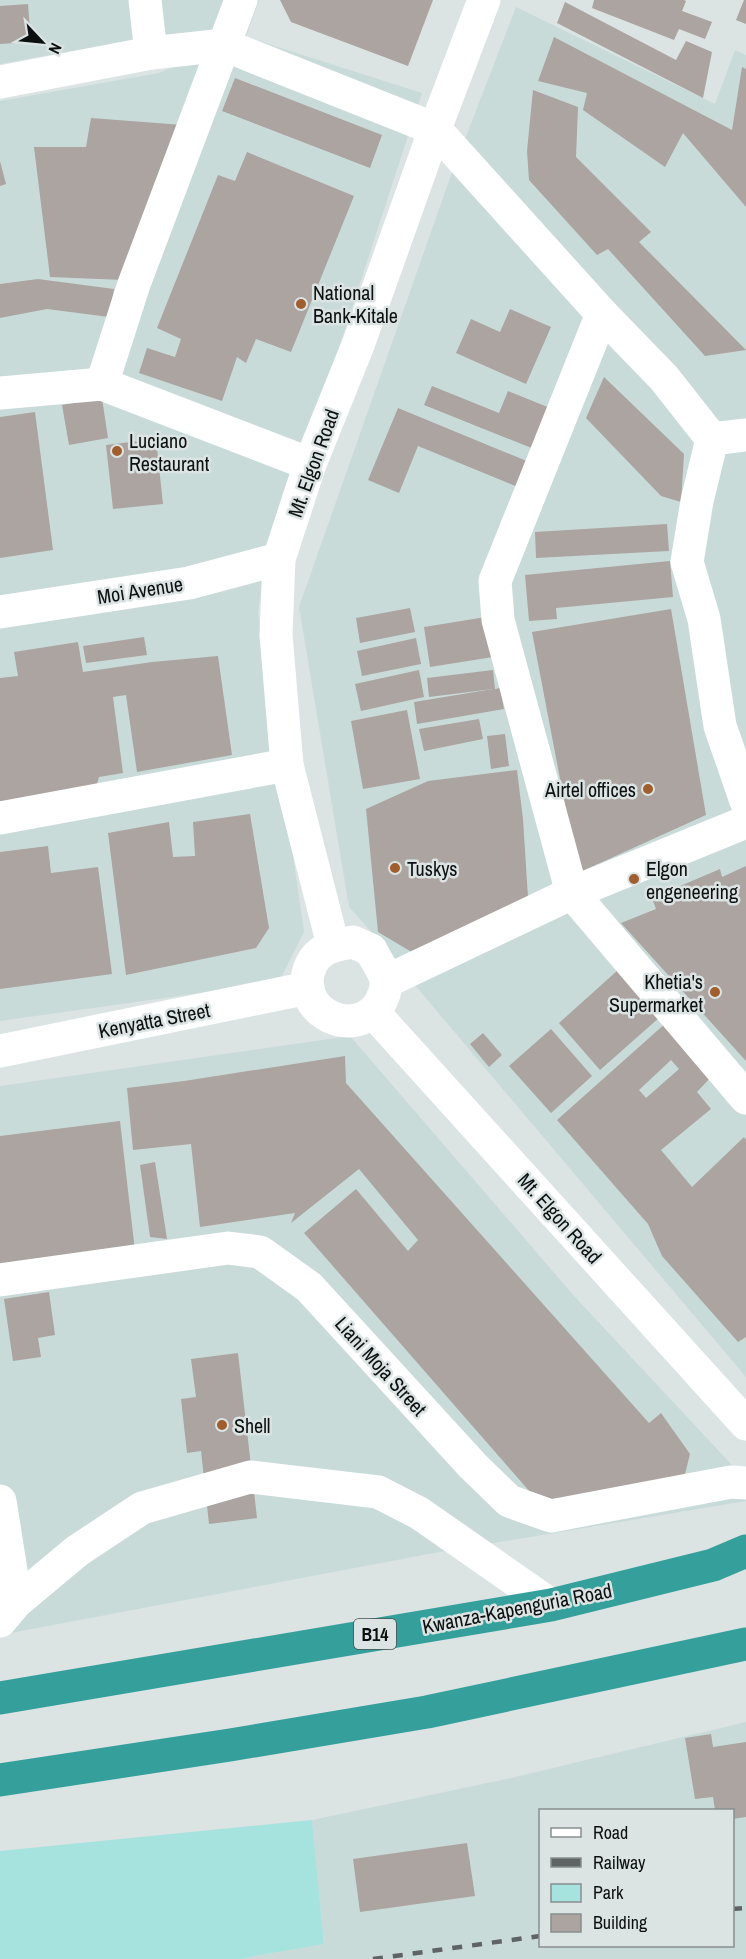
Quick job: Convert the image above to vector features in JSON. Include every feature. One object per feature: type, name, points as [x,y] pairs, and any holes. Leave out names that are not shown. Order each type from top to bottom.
[{"type":"highway","name":"Kwanza-Kapenguria Road","points":[[0,1698],[551,1605],[713,1565],[746,1551]]},
{"type":"highway","points":[[0,1780],[427,1712],[746,1644]]},
{"type":"street","points":[[145,0],[151,53]]},
{"type":"street","points":[[102,384],[134,284],[241,0]]},
{"type":"street","name":"Mt. Elgon Road","points":[[333,945],[287,765],[276,635],[279,560],[310,464],[358,345],[484,0]]},
{"type":"street","points":[[0,82],[151,53],[224,45],[435,129],[602,314],[664,378],[712,439]]},
{"type":"street","points":[[602,314],[495,580],[498,620],[572,893],[746,1098]]},
{"type":"street","points":[[0,393],[102,384],[310,464]]},
{"type":"street","points":[[712,439],[746,435]]},
{"type":"street","points":[[712,439],[697,501],[687,562],[704,619],[720,726],[746,801]]},
{"type":"street","name":"Moi Avenue","points":[[0,612],[189,583],[279,560]]},
{"type":"street","points":[[0,818],[287,765]]},
{"type":"street","points":[[387,981],[572,893],[746,822]]},
{"type":"street","points":[[353,942],[371,950],[387,981],[383,998],[374,1012],[354,1021],[333,1020],[317,1007],[308,988],[310,967],[324,950],[333,945],[353,942]]},
{"type":"street","name":"Kenyatta Street","points":[[0,1051],[308,988]]},
{"type":"street","name":"Mt. Elgon Road","points":[[374,1012],[746,1424]]},
{"type":"street","name":"Liani Moja Street","points":[[0,1280],[228,1248],[260,1252],[309,1287],[472,1466],[509,1501],[551,1516],[731,1482],[746,1483]]},
{"type":"street","points":[[8,1611],[77,1551],[142,1508],[250,1478],[378,1492],[419,1513],[551,1605]]},
{"type":"street","points":[[0,1501],[8,1611]]},
{"type":"shaded area","points":[[0,0],[259,0],[246,37],[422,93],[305,452],[269,541],[258,612],[304,932],[279,982],[0,1021],[0,101],[159,73],[244,38],[160,35],[0,64]]},
{"type":"shaded area","points":[[516,7],[715,104],[735,50],[746,55],[746,1377],[414,984],[393,956],[349,907],[299,607],[450,178]]},
{"type":"shaded area","points":[[350,1036],[575,1297],[746,1480],[746,1501],[434,1553],[0,1635],[0,1086]]},
{"type":"shaded area","points":[[746,1722],[746,1959],[239,1959],[324,1944],[312,1820],[511,1778]]},
{"type":"green space","points":[[312,1820],[324,1944],[239,1959],[0,1959],[0,1851]]},
{"type":"building","points":[[280,0],[433,0],[408,66],[291,22]]},
{"type":"building","points":[[594,0],[684,0],[686,1],[682,11],[712,22],[705,39],[679,29],[674,40],[592,8]]},
{"type":"building","points":[[746,0],[746,24],[736,20]]},
{"type":"building","points":[[565,2],[676,60],[686,41],[712,52],[703,98],[557,23]]},
{"type":"building","points":[[28,4],[31,42],[0,44],[0,6]]},
{"type":"building","points":[[554,37],[732,130],[742,67],[746,69],[746,207],[683,133],[665,167],[583,110],[587,93],[538,81]]},
{"type":"building","points":[[235,78],[382,135],[370,168],[222,111]]},
{"type":"building","points":[[533,90],[578,107],[576,157],[651,232],[639,242],[746,350],[705,356],[608,249],[597,255],[529,180],[527,151]]},
{"type":"building","points":[[91,118],[183,125],[124,280],[50,277],[34,147],[86,147]]},
{"type":"building","points":[[247,152],[354,196],[291,352],[256,339],[246,363],[237,357],[222,401],[139,373],[147,348],[175,357],[181,339],[157,328],[218,175],[235,181]]},
{"type":"building","points":[[0,161],[6,184],[0,186]]},
{"type":"building","points":[[38,279],[114,289],[109,317],[47,309],[0,318],[0,284]]},
{"type":"building","points":[[510,309],[551,327],[526,384],[456,353],[471,319],[500,332]]},
{"type":"building","points":[[604,377],[684,454],[681,502],[661,496],[586,418]]},
{"type":"building","points":[[432,386],[499,413],[508,391],[550,408],[534,449],[424,405]]},
{"type":"building","points":[[102,398],[108,438],[69,445],[62,405]]},
{"type":"building","points":[[398,408],[529,462],[518,487],[418,446],[399,493],[368,480]]},
{"type":"building","points":[[35,412],[53,550],[0,558],[0,417]]},
{"type":"building","points":[[156,439],[163,504],[113,509],[106,445]]},
{"type":"building","points":[[667,524],[669,551],[536,558],[535,532]]},
{"type":"building","points":[[670,561],[673,597],[556,608],[557,619],[529,621],[525,575]]},
{"type":"building","points":[[410,608],[415,632],[360,643],[356,618]]},
{"type":"building","points":[[671,609],[706,815],[578,873],[532,632]]},
{"type":"building","points":[[486,617],[493,657],[430,667],[424,627]]},
{"type":"building","points":[[144,637],[147,655],[86,663],[83,646]]},
{"type":"building","points":[[416,638],[421,664],[362,676],[357,651]]},
{"type":"building","points":[[78,642],[83,672],[152,662],[218,656],[232,755],[137,772],[126,695],[113,697],[123,773],[99,777],[96,787],[0,804],[0,678],[18,676],[14,652]]},
{"type":"building","points":[[419,670],[424,697],[361,711],[355,684]]},
{"type":"building","points":[[493,670],[495,689],[500,688],[504,709],[417,724],[414,702],[493,689],[429,697],[427,678]]},
{"type":"building","points":[[407,710],[420,779],[363,789],[351,721]]},
{"type":"building","points":[[479,719],[483,739],[424,751],[419,729]]},
{"type":"building","points":[[505,734],[509,766],[491,769],[487,736]]},
{"type":"building","points":[[517,770],[523,819],[529,913],[420,957],[378,932],[366,809],[428,781]]},
{"type":"building","points":[[250,814],[269,928],[256,948],[126,975],[108,833],[169,822],[173,857],[195,856],[193,822]]},
{"type":"building","points":[[48,846],[51,873],[98,867],[112,974],[0,989],[0,852]]},
{"type":"building","name":"Khetia's Supermarket","points":[[746,866],[746,1061],[621,923],[656,909],[652,898],[720,869],[722,877]]},
{"type":"building","points":[[618,970],[660,1017],[600,1070],[559,1023]]},
{"type":"building","points":[[667,1022],[712,1076],[697,1092],[711,1109],[661,1150],[692,1187],[744,1137],[746,1140],[746,1337],[738,1342],[662,1256],[648,1224],[557,1120]],"holes":[[[671,1060],[679,1069],[646,1098],[639,1090]]]},
{"type":"building","points":[[551,1029],[592,1076],[551,1113],[509,1066]]},
{"type":"building","points":[[483,1033],[502,1055],[489,1067],[470,1044]]},
{"type":"building","points":[[345,1056],[346,1083],[649,1423],[661,1413],[690,1454],[683,1482],[538,1501],[304,1233],[356,1189],[408,1251],[418,1240],[359,1169],[291,1223],[295,1213],[200,1227],[191,1144],[133,1150],[127,1088]]},
{"type":"building","points":[[120,1121],[135,1251],[0,1268],[0,1136]]},
{"type":"building","points":[[155,1162],[167,1239],[150,1237],[140,1165]]},
{"type":"building","points":[[49,1292],[55,1335],[38,1338],[41,1357],[13,1361],[4,1299]]},
{"type":"building","points":[[238,1353],[257,1518],[209,1524],[201,1451],[187,1453],[181,1399],[196,1397],[191,1359]]},
{"type":"building","points":[[711,1734],[713,1747],[746,1742],[746,1817],[734,1819],[734,1809],[715,1809],[713,1797],[695,1799],[685,1738]]},
{"type":"building","points":[[467,1843],[475,1896],[360,1912],[353,1859]]},
{"type":"railway","points":[[734,1909],[746,1908]]},
{"type":"railway","points":[[373,1959],[539,1936]]},
{"type":"place","name":"National Bank-Kitale","points":[[301,304]]},
{"type":"place","name":"Luciano Restaurant","points":[[117,451]]},
{"type":"place","name":"Airtel offices","points":[[648,789]]},
{"type":"place","name":"Tuskys","points":[[395,868]]},
{"type":"place","name":"Elgon engeneering","points":[[634,879]]},
{"type":"place","name":"Khetia's Supermarket","points":[[715,992]]},
{"type":"place","name":"Shell","points":[[222,1425]]}]
